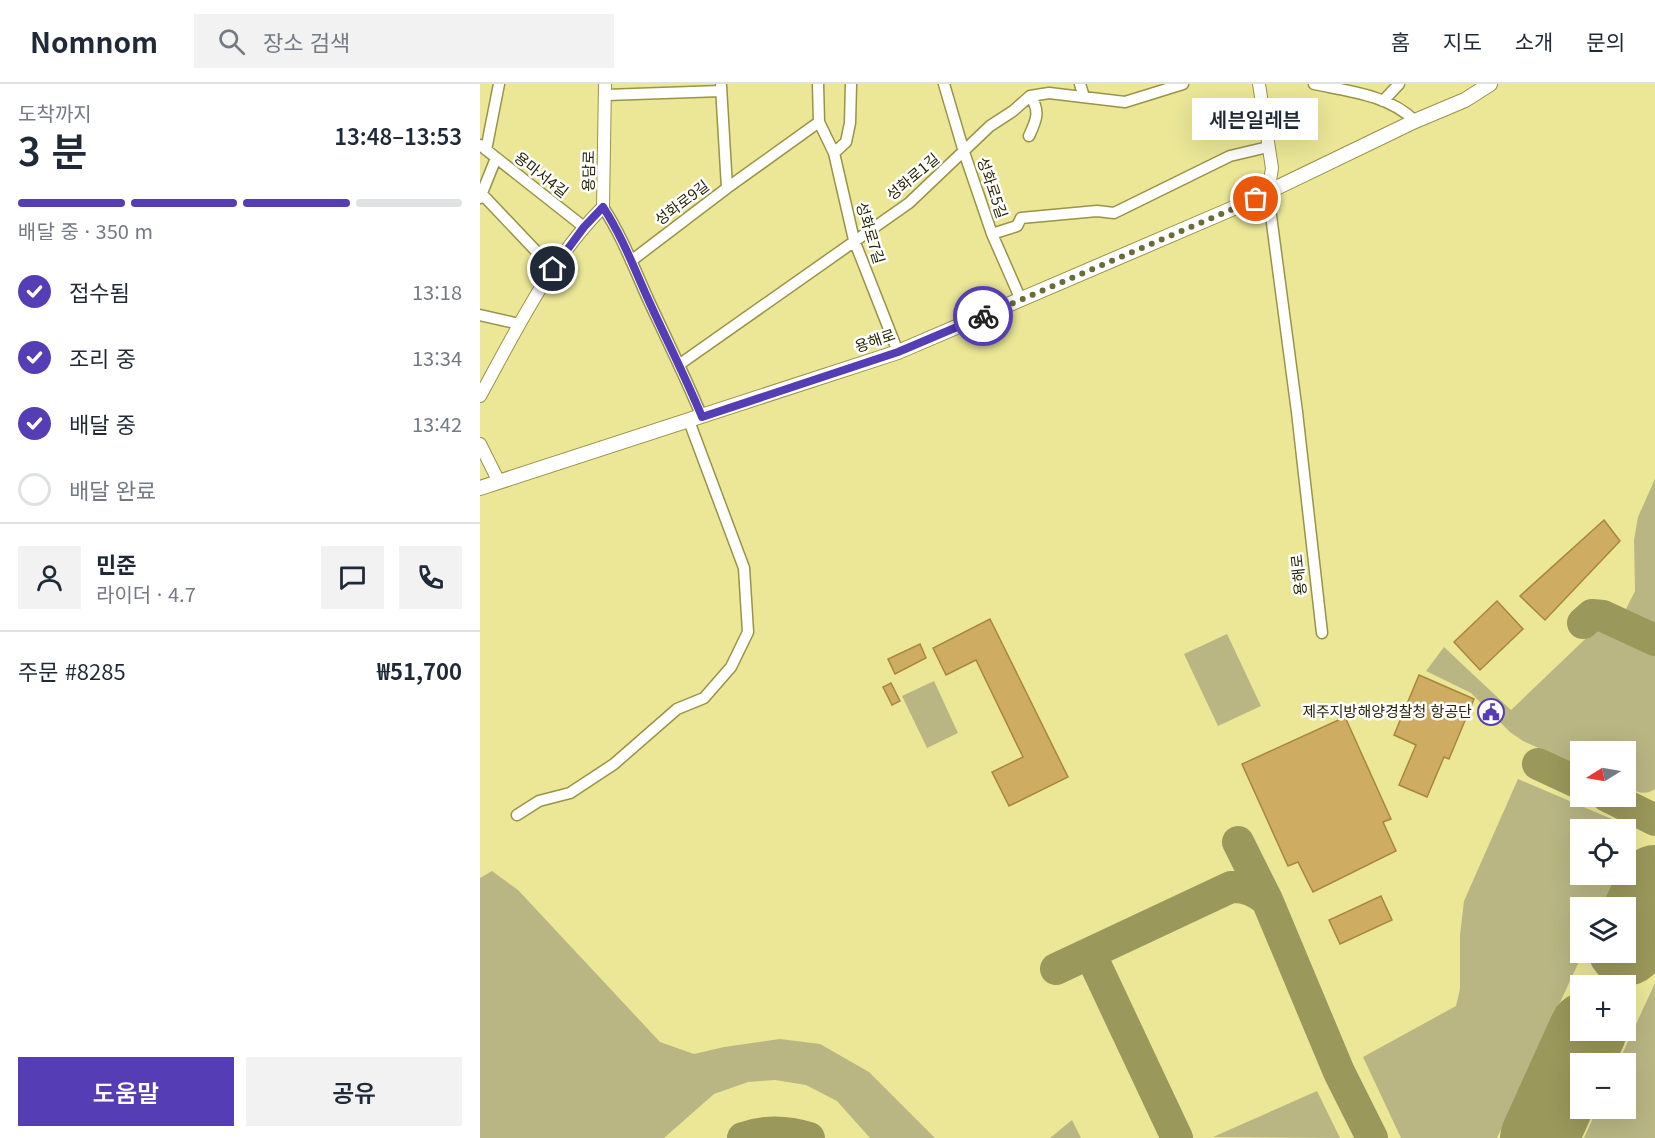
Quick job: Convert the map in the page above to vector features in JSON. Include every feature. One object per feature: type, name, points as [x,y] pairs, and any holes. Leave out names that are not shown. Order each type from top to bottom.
[{"type":"main road","name":"용해로","points":[[480,488],[898,352],[1268,193],[1415,121],[1465,100],[1490,84]]},
{"type":"street","points":[[483,148],[499,84]]},
{"type":"street","name":"성화로7길","points":[[818,84],[819,122],[834,153],[854,240],[898,352]]},
{"type":"street","points":[[834,153],[846,142],[850,123],[851,84]]},
{"type":"street","name":"성화로5길","points":[[944,84],[992,234],[1021,300]]},
{"type":"street","points":[[1080,84],[1084,97]]},
{"type":"street","points":[[1029,136],[1036,122],[1037,105],[1030,96],[1047,88],[1084,97],[1125,102],[1183,84]]},
{"type":"street","points":[[1259,84],[1272,168],[1268,193]]},
{"type":"street","points":[[1314,84],[1372,96],[1406,112],[1415,121]]},
{"type":"street","points":[[1383,101],[1399,84]]},
{"type":"street","points":[[606,90],[721,87]]},
{"type":"street","name":"성화로9길","points":[[631,261],[727,188],[721,87]]},
{"type":"street","name":"용담로","points":[[517,815],[539,801],[570,793],[614,764],[677,709],[704,698],[731,667],[748,632],[744,568],[695,419],[680,363],[618,230],[603,207],[606,90]]},
{"type":"street","name":"성화로1길","points":[[680,363],[909,203],[990,126],[1030,96]]},
{"type":"street","points":[[727,188],[819,122]]},
{"type":"street","points":[[992,234],[1017,226],[1021,218],[1097,211],[1114,213],[1230,156],[1268,147]]},
{"type":"street","name":"용마서4길","points":[[483,148],[584,227]]},
{"type":"street","points":[[496,158],[481,194],[553,269]]},
{"type":"street","name":"용해로","points":[[1268,193],[1297,412],[1322,633]]},
{"type":"street","points":[[480,396],[519,324],[553,269],[584,227],[603,207]]},
{"type":"street","points":[[480,315],[519,324]]},
{"type":"street","points":[[480,444],[499,482]]},
{"type":"shaded area","points":[[1655,479],[1655,630],[1623,615],[1635,591],[1634,540],[1638,517]]},
{"type":"shaded area","points":[[1601,624],[1655,649],[1655,789],[1644,793],[1636,792],[1636,741],[1570,741],[1570,762],[1523,741],[1510,732],[1471,693],[1426,671],[1444,647],[1511,710]]},
{"type":"shaded area","points":[[1227,634],[1261,706],[1218,726],[1184,654]]},
{"type":"shaded area","points":[[934,681],[958,733],[927,748],[902,696]]},
{"type":"shaded area","points":[[1518,779],[1570,801],[1570,807],[1584,807],[1612,819],[1570,819],[1570,885],[1614,885],[1609,897],[1570,897],[1570,963],[1578,963],[1573,975],[1570,975],[1570,981],[1497,1138],[1401,1138],[1363,1057],[1456,1006],[1460,989],[1460,935],[1464,901]]},
{"type":"shaded area","points":[[492,871],[518,890],[660,1042],[694,1054],[780,1039],[820,1044],[869,1072],[935,1138],[870,1138],[837,1101],[806,1085],[775,1080],[748,1082],[714,1094],[664,1138],[480,1138],[480,878]]},
{"type":"shaded area","points":[[1655,983],[1655,1138],[1584,1138],[1593,1119],[1636,1119],[1636,1053],[1623,1053],[1628,1041],[1636,1041],[1636,1024]]},
{"type":"shaded area","points":[[1317,1091],[1340,1138],[1213,1137]]},
{"type":"shaded area","points":[[1072,1120],[1081,1138],[1050,1138]]},
{"type":"building","points":[[1604,520],[1620,541],[1545,620],[1520,596]]},
{"type":"building","points":[[1497,601],[1523,629],[1480,670],[1454,642]]},
{"type":"building","points":[[990,619],[1068,777],[1009,806],[992,772],[1023,757],[976,660],[946,675],[933,648]]},
{"type":"building","points":[[920,644],[926,658],[895,674],[888,659]]},
{"type":"building","points":[[1419,675],[1474,699],[1449,759],[1444,757],[1427,797],[1399,785],[1416,745],[1394,735]]},
{"type":"building","points":[[891,683],[900,701],[892,705],[883,687]]},
{"type":"building","points":[[1345,717],[1391,819],[1383,822],[1396,851],[1313,892],[1298,862],[1288,866],[1242,764]]},
{"type":"building","points":[[1381,896],[1392,920],[1340,944],[1329,920]]},
{"type":"taxiway","points":[[1583,623],[1592,615],[1603,616],[1655,640]]},
{"type":"taxiway","points":[[1538,764],[1570,779]]},
{"type":"taxiway","points":[[1629,807],[1655,820]]},
{"type":"taxiway","points":[[1238,842],[1267,900],[1339,1072],[1372,1138]]},
{"type":"taxiway","points":[[1056,969],[1231,887],[1250,890],[1267,900]]},
{"type":"taxiway","points":[[1090,953],[1177,1138]]},
{"type":"taxiway","points":[[743,1138],[776,1132],[809,1138]]},
{"type":"runway","points":[[1636,925],[1655,884]]},
{"type":"runway","points":[[1539,1138],[1583,1041]]},
{"type":"way so far","points":[[983,316],[1256,199]]},
{"type":"place","name":"세븐일레븐","points":[[1256,199]]},
{"type":"place","name":"제주지방해양경찰청 항공단","points":[[1491,712]]},
{"type":"route","points":[[553,269],[584,227],[603,207],[618,230],[649,301],[680,363],[702,417],[898,352],[983,316]]}]
